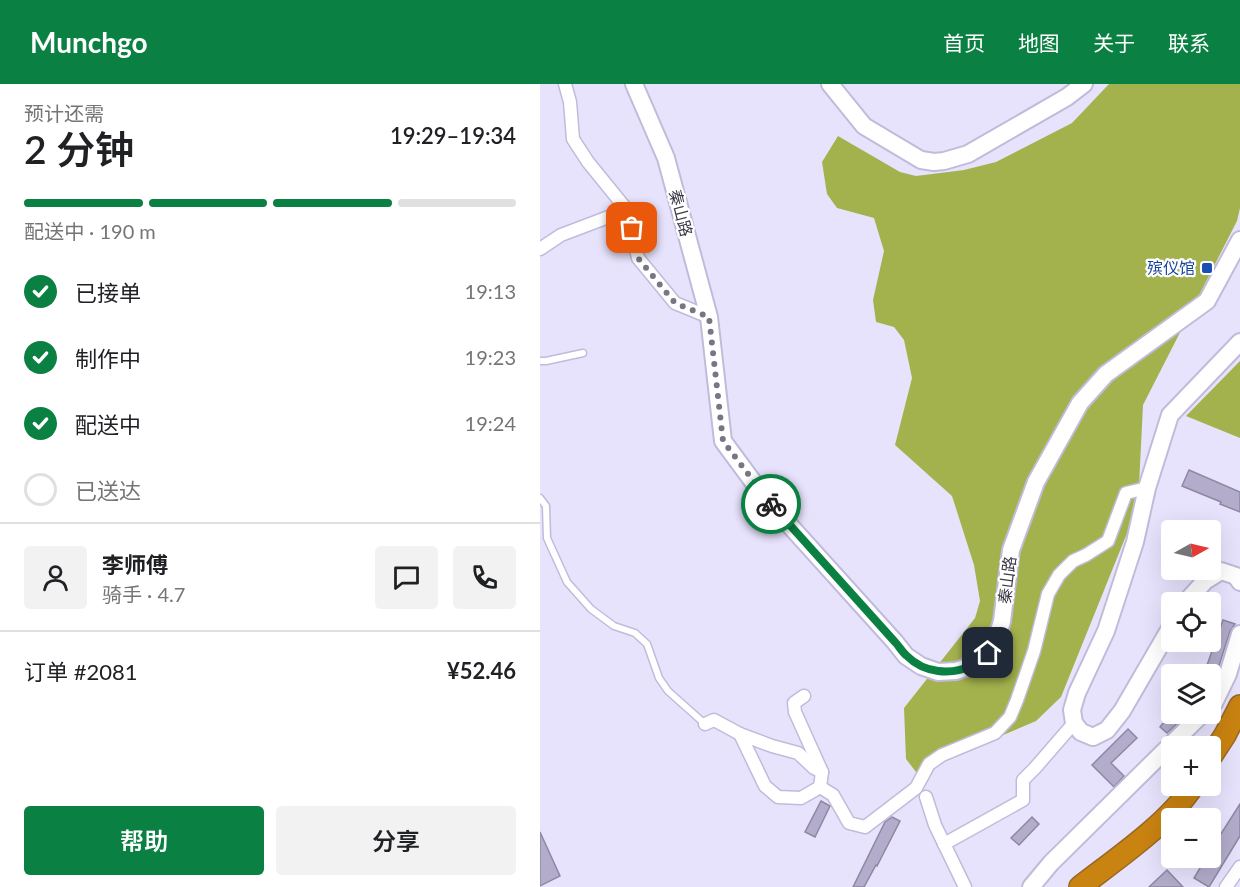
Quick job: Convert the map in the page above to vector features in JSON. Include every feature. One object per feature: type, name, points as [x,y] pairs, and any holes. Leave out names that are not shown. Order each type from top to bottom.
[{"type":"highway","points":[[1221,741],[1240,706]]},
{"type":"highway","points":[[1221,757],[1240,726]]},
{"type":"highway","points":[[1080,887],[1159,825],[1184,796]]},
{"type":"highway","points":[[1187,808],[1197,796]]},
{"type":"highway","points":[[1095,887],[1161,835]]},
{"type":"main road","name":"秦山路","points":[[634,84],[666,159],[709,317],[723,441],[765,498],[906,656],[921,666],[938,672],[956,671],[973,665],[988,653],[998,638],[1011,550],[1036,482],[1080,403],[1106,374],[1207,301],[1240,240]]},
{"type":"main road","points":[[830,84],[864,126],[921,160],[934,162],[968,154],[1067,97],[1084,84]]},
{"type":"main road","points":[[1161,643],[1122,711],[1107,730],[1093,736],[1081,732],[1074,723],[1072,710],[1077,693],[1106,632],[1135,542],[1147,488],[1170,414],[1240,342]]},
{"type":"main road","points":[[1195,592],[1205,581],[1221,571],[1236,576],[1240,582]]},
{"type":"main road","points":[[1221,688],[1228,674],[1240,634]]},
{"type":"main road","points":[[1030,887],[1051,862],[1193,724]]},
{"type":"street","points":[[565,84],[570,102],[573,139],[588,162],[627,210],[638,258],[675,303],[709,317]]},
{"type":"street","points":[[540,249],[561,235],[627,210]]},
{"type":"street","points":[[820,787],[833,795],[849,823],[865,827],[915,788],[929,764],[942,755],[995,733],[1010,717],[1017,700],[1034,651],[1048,594],[1059,575],[1073,561],[1108,541],[1126,493],[1147,488]]},
{"type":"street","points":[[804,696],[794,703],[795,712],[822,772],[820,787]]},
{"type":"street","points":[[705,724],[714,720],[740,734],[798,753],[814,768],[822,772]]},
{"type":"street","points":[[944,844],[1023,800],[1023,780],[1074,723]]},
{"type":"street","points":[[740,734],[765,786],[778,797],[801,798],[820,787]]},
{"type":"street","points":[[926,797],[935,825],[965,887]]},
{"type":"street","points":[[1226,887],[1240,867]]},
{"type":"lane","points":[[540,361],[584,353]]},
{"type":"lane","points":[[540,498],[546,506],[547,538],[567,582],[591,609],[614,626],[635,633],[647,644],[659,678],[668,691],[705,724]]},
{"type":"green space","points":[[1109,84],[1240,84],[1240,208],[1237,221],[1143,405],[1138,506],[1061,697],[1036,721],[916,772],[906,759],[904,708],[975,618],[980,601],[974,565],[952,496],[895,445],[912,378],[904,340],[894,327],[876,322],[873,300],[884,251],[874,218],[837,208],[827,194],[822,162],[838,136],[900,172],[916,176],[964,170],[996,162],[1072,123]]},
{"type":"green space","points":[[1240,361],[1240,438],[1186,416]]},
{"type":"building","points":[[1189,470],[1240,492],[1240,512],[1182,486]]},
{"type":"building","points":[[1223,620],[1235,624],[1230,631],[1220,664],[1207,664],[1212,652],[1221,652]]},
{"type":"building","points":[[1163,724],[1176,724],[1167,733],[1160,727]]},
{"type":"building","points":[[1128,729],[1137,738],[1111,763],[1124,776],[1114,787],[1092,765]]},
{"type":"building","points":[[821,801],[830,806],[815,837],[805,832]]},
{"type":"building","points":[[1240,804],[1240,836],[1221,867],[1221,834]]},
{"type":"building","points":[[892,817],[900,821],[877,866],[864,887],[853,887],[885,822]]},
{"type":"building","points":[[1032,817],[1039,824],[1019,845],[1011,838]]},
{"type":"building","points":[[540,832],[560,876],[540,886]]},
{"type":"building","points":[[1200,868],[1221,868],[1209,887],[1194,878]]},
{"type":"building","points":[[1167,870],[1183,887],[1149,887]]},
{"type":"way so far","points":[[632,228],[638,258],[675,303],[709,317],[723,441],[771,504]]},
{"type":"place","name":"殡仪馆","points":[[1207,268]]},
{"type":"route","points":[[771,504],[906,656],[921,666],[938,672],[956,671],[973,665],[988,653]]}]
